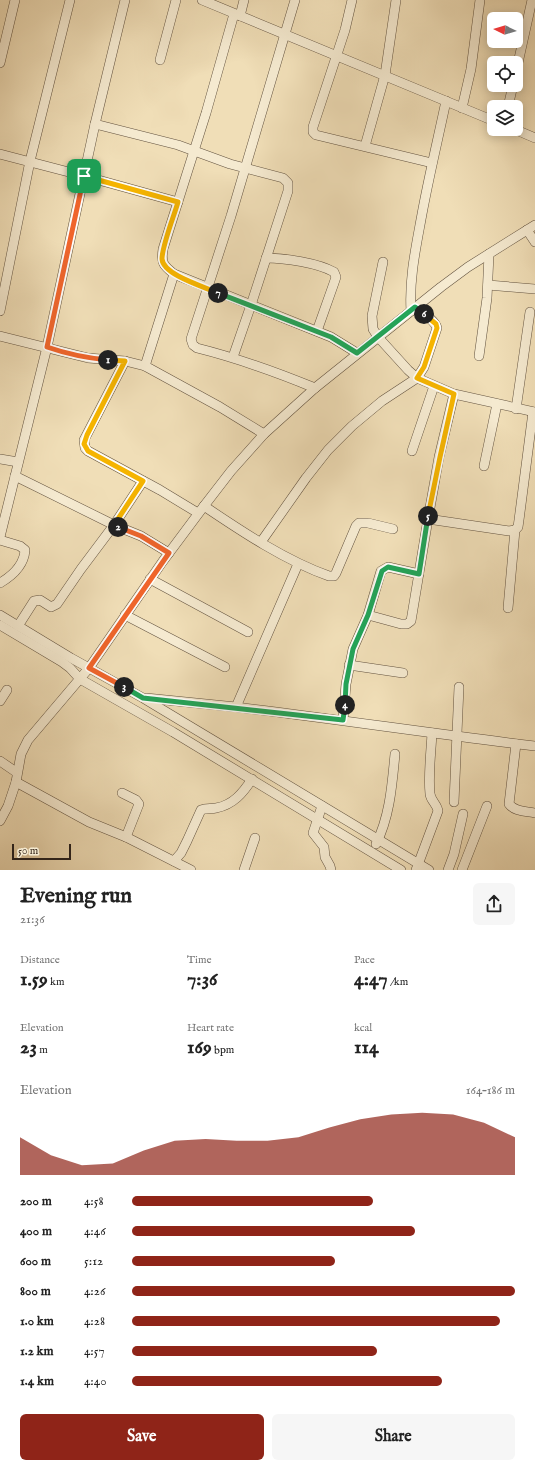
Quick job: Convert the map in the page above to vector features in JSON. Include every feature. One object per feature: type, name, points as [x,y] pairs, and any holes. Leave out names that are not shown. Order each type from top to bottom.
[{"type":"street","points":[[0,63],[3,32],[15,0]]},
{"type":"street","points":[[0,307],[30,161],[70,0]]},
{"type":"street","points":[[0,583],[16,571],[25,554],[25,550],[20,546],[0,538],[47,347],[95,124],[125,0]]},
{"type":"street","points":[[160,60],[176,0]]},
{"type":"street","points":[[202,0],[487,118]]},
{"type":"street","points":[[244,0],[237,15],[163,249],[162,260],[165,267],[174,274],[331,337],[357,353]]},
{"type":"street","points":[[296,0],[219,253],[192,334],[191,343],[197,348],[233,357],[315,388]]},
{"type":"street","points":[[352,0],[345,30],[313,127],[313,132],[316,135],[432,163]]},
{"type":"street","points":[[365,146],[385,75],[396,0]]},
{"type":"street","points":[[462,108],[471,69],[480,0]]},
{"type":"street","points":[[520,56],[532,0]]},
{"type":"street","points":[[413,309],[410,290],[411,270],[446,101]]},
{"type":"street","points":[[95,124],[172,143],[245,168],[282,178],[288,183],[288,191],[233,357]]},
{"type":"street","points":[[523,133],[535,138]]},
{"type":"street","points":[[0,154],[178,202]]},
{"type":"street","points":[[0,821],[8,806],[16,782],[16,772],[20,754],[28,740],[89,668],[150,579],[198,513],[231,471],[264,434],[357,353],[468,267],[531,228],[535,242]]},
{"type":"street","points":[[479,356],[488,285],[489,254]]},
{"type":"street","points":[[266,258],[289,260],[334,272],[336,276],[334,283],[317,331]]},
{"type":"street","points":[[382,262],[372,322],[373,329],[378,337],[417,378],[454,394],[534,412],[518,527],[515,530],[508,608]]},
{"type":"street","points":[[145,366],[174,274]]},
{"type":"street","points":[[488,285],[535,289]]},
{"type":"street","points":[[261,542],[306,478],[328,450],[352,426],[382,401],[417,378],[426,362],[437,328],[436,324],[432,320],[413,309]]},
{"type":"street","points":[[516,409],[530,312]]},
{"type":"street","points":[[0,336],[47,347],[68,354],[88,358],[125,361],[145,366],[220,407],[264,434]]},
{"type":"street","points":[[125,361],[87,435],[84,444],[88,451],[198,513]]},
{"type":"street","points":[[412,451],[434,386]]},
{"type":"street","points":[[368,615],[401,624],[406,624],[411,621],[428,519],[454,394]]},
{"type":"street","points":[[484,466],[497,404]]},
{"type":"street","points":[[0,459],[18,462]]},
{"type":"street","points":[[15,476],[114,525],[141,536],[169,553]]},
{"type":"street","points":[[18,626],[34,601],[40,600],[51,607],[57,604],[114,525],[143,481]]},
{"type":"street","points":[[204,506],[236,528],[298,564],[329,576],[334,576],[336,573],[356,526],[359,523],[368,523],[393,529]]},
{"type":"street","points":[[428,519],[509,531],[515,530]]},
{"type":"street","points":[[236,707],[298,564]]},
{"type":"street","points":[[343,720],[346,684],[353,649],[368,615],[382,571],[384,568],[391,568],[419,574]]},
{"type":"street","points":[[150,579],[248,632]]},
{"type":"street","points":[[0,615],[143,698],[345,819],[418,867],[429,870]]},
{"type":"street","points":[[125,615],[225,667]]},
{"type":"street","points":[[0,625],[62,662],[80,679],[256,781],[401,870]]},
{"type":"street","points":[[349,665],[403,674]]},
{"type":"street","points":[[454,802],[459,687]]},
{"type":"street","points":[[0,701],[7,690]]},
{"type":"street","points":[[143,698],[236,707],[343,720],[535,746]]},
{"type":"street","points":[[173,732],[179,720]]},
{"type":"street","points":[[418,867],[438,811],[431,799],[430,790],[432,733]]},
{"type":"street","points":[[516,744],[510,804],[513,808],[518,810],[535,813]]},
{"type":"street","points":[[371,852],[378,840],[390,802],[395,754]]},
{"type":"street","points":[[0,761],[16,772]]},
{"type":"street","points":[[174,861],[181,853],[201,810],[222,807],[232,802],[266,772]]},
{"type":"street","points":[[16,782],[89,822],[126,837],[191,870]]},
{"type":"street","points":[[122,793],[136,800],[139,804],[126,837]]},
{"type":"street","points":[[322,806],[313,834],[324,847],[325,858],[331,870]]},
{"type":"street","points":[[462,870],[488,806]]},
{"type":"street","points":[[448,870],[454,854],[464,814]]},
{"type":"street","points":[[338,832],[345,819]]},
{"type":"street","points":[[244,870],[255,838]]},
{"type":"route","points":[[84,176],[178,202],[163,249],[162,260],[165,267],[174,274],[331,337],[348,346],[357,353],[415,307],[436,324],[436,333],[430,352],[424,367],[417,378],[454,394],[433,490],[419,574],[388,567],[384,568],[382,571],[368,615],[353,649],[346,684],[343,720],[236,707],[143,698],[115,681],[89,668],[169,553],[141,536],[114,525],[143,481],[88,451],[84,444],[84,440],[125,361],[88,358],[68,354],[47,347],[84,176]]}]
